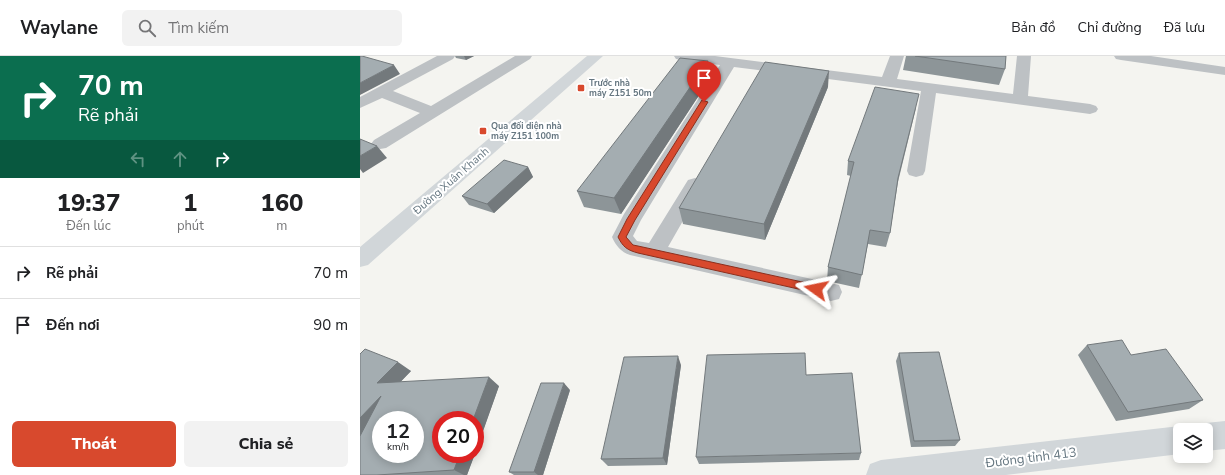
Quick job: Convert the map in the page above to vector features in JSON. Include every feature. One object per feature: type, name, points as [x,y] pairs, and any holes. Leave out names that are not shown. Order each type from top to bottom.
[{"type":"main road","name":"Đường Xuân Khanh","points":[[360,259],[596,56]]},
{"type":"main road","points":[[1213,436],[1225,435]]},
{"type":"main road","name":"Đường tỉnh 413","points":[[881,475],[1173,441]]},
{"type":"lane","points":[[360,103],[448,56]]},
{"type":"lane","points":[[380,144],[525,56]]},
{"type":"lane","points":[[680,56],[729,63],[759,74],[888,82],[1090,109]]},
{"type":"lane","points":[[888,82],[897,56]]},
{"type":"lane","points":[[1020,100],[1024,56]]},
{"type":"lane","points":[[1122,56],[1225,71]]},
{"type":"lane","points":[[729,63],[631,219],[622,237],[630,247],[831,292]]},
{"type":"lane","points":[[916,171],[929,88]]},
{"type":"lane","points":[[381,92],[432,112]]},
{"type":"lane","points":[[654,253],[702,170]]},
{"type":"building","points":[[360,56],[362,56],[394,65],[360,83]]},
{"type":"building","points":[[915,56],[1006,56],[1005,69]]},
{"type":"building","points":[[680,58],[708,61],[614,198],[577,191]]},
{"type":"building","points":[[765,62],[829,71],[764,224],[679,208]]},
{"type":"building","points":[[875,87],[919,94],[898,178],[890,233],[870,230],[862,275],[828,267],[854,162],[848,161]]},
{"type":"building","points":[[360,139],[377,146],[360,156]]},
{"type":"building","points":[[504,160],[528,167],[487,204],[462,196]]},
{"type":"building","points":[[1122,340],[1131,355],[1166,349],[1203,400],[1128,412],[1087,345]]},
{"type":"building","points":[[365,349],[398,362],[377,383],[489,377],[476,411],[432,411],[432,463],[457,463],[454,470],[360,475],[360,436],[372,413],[372,463],[424,463],[424,411],[373,411],[381,396],[360,418],[360,354]]},
{"type":"building","points":[[939,352],[960,440],[914,441],[899,353]]},
{"type":"building","points":[[805,353],[806,375],[852,373],[861,453],[696,457],[707,355]]},
{"type":"building","points":[[678,356],[663,458],[601,459],[624,357]]},
{"type":"building","points":[[541,383],[564,383],[534,472],[509,472]]},
{"type":"place","name":"Trước nhà máy Z151 50m","points":[[581,88]]},
{"type":"place","name":"Qua đối diện nhà máy Z151 100m","points":[[483,131]]},
{"type":"route","points":[[704,102],[631,219],[622,237],[630,247],[638,250],[816,289]]}]
